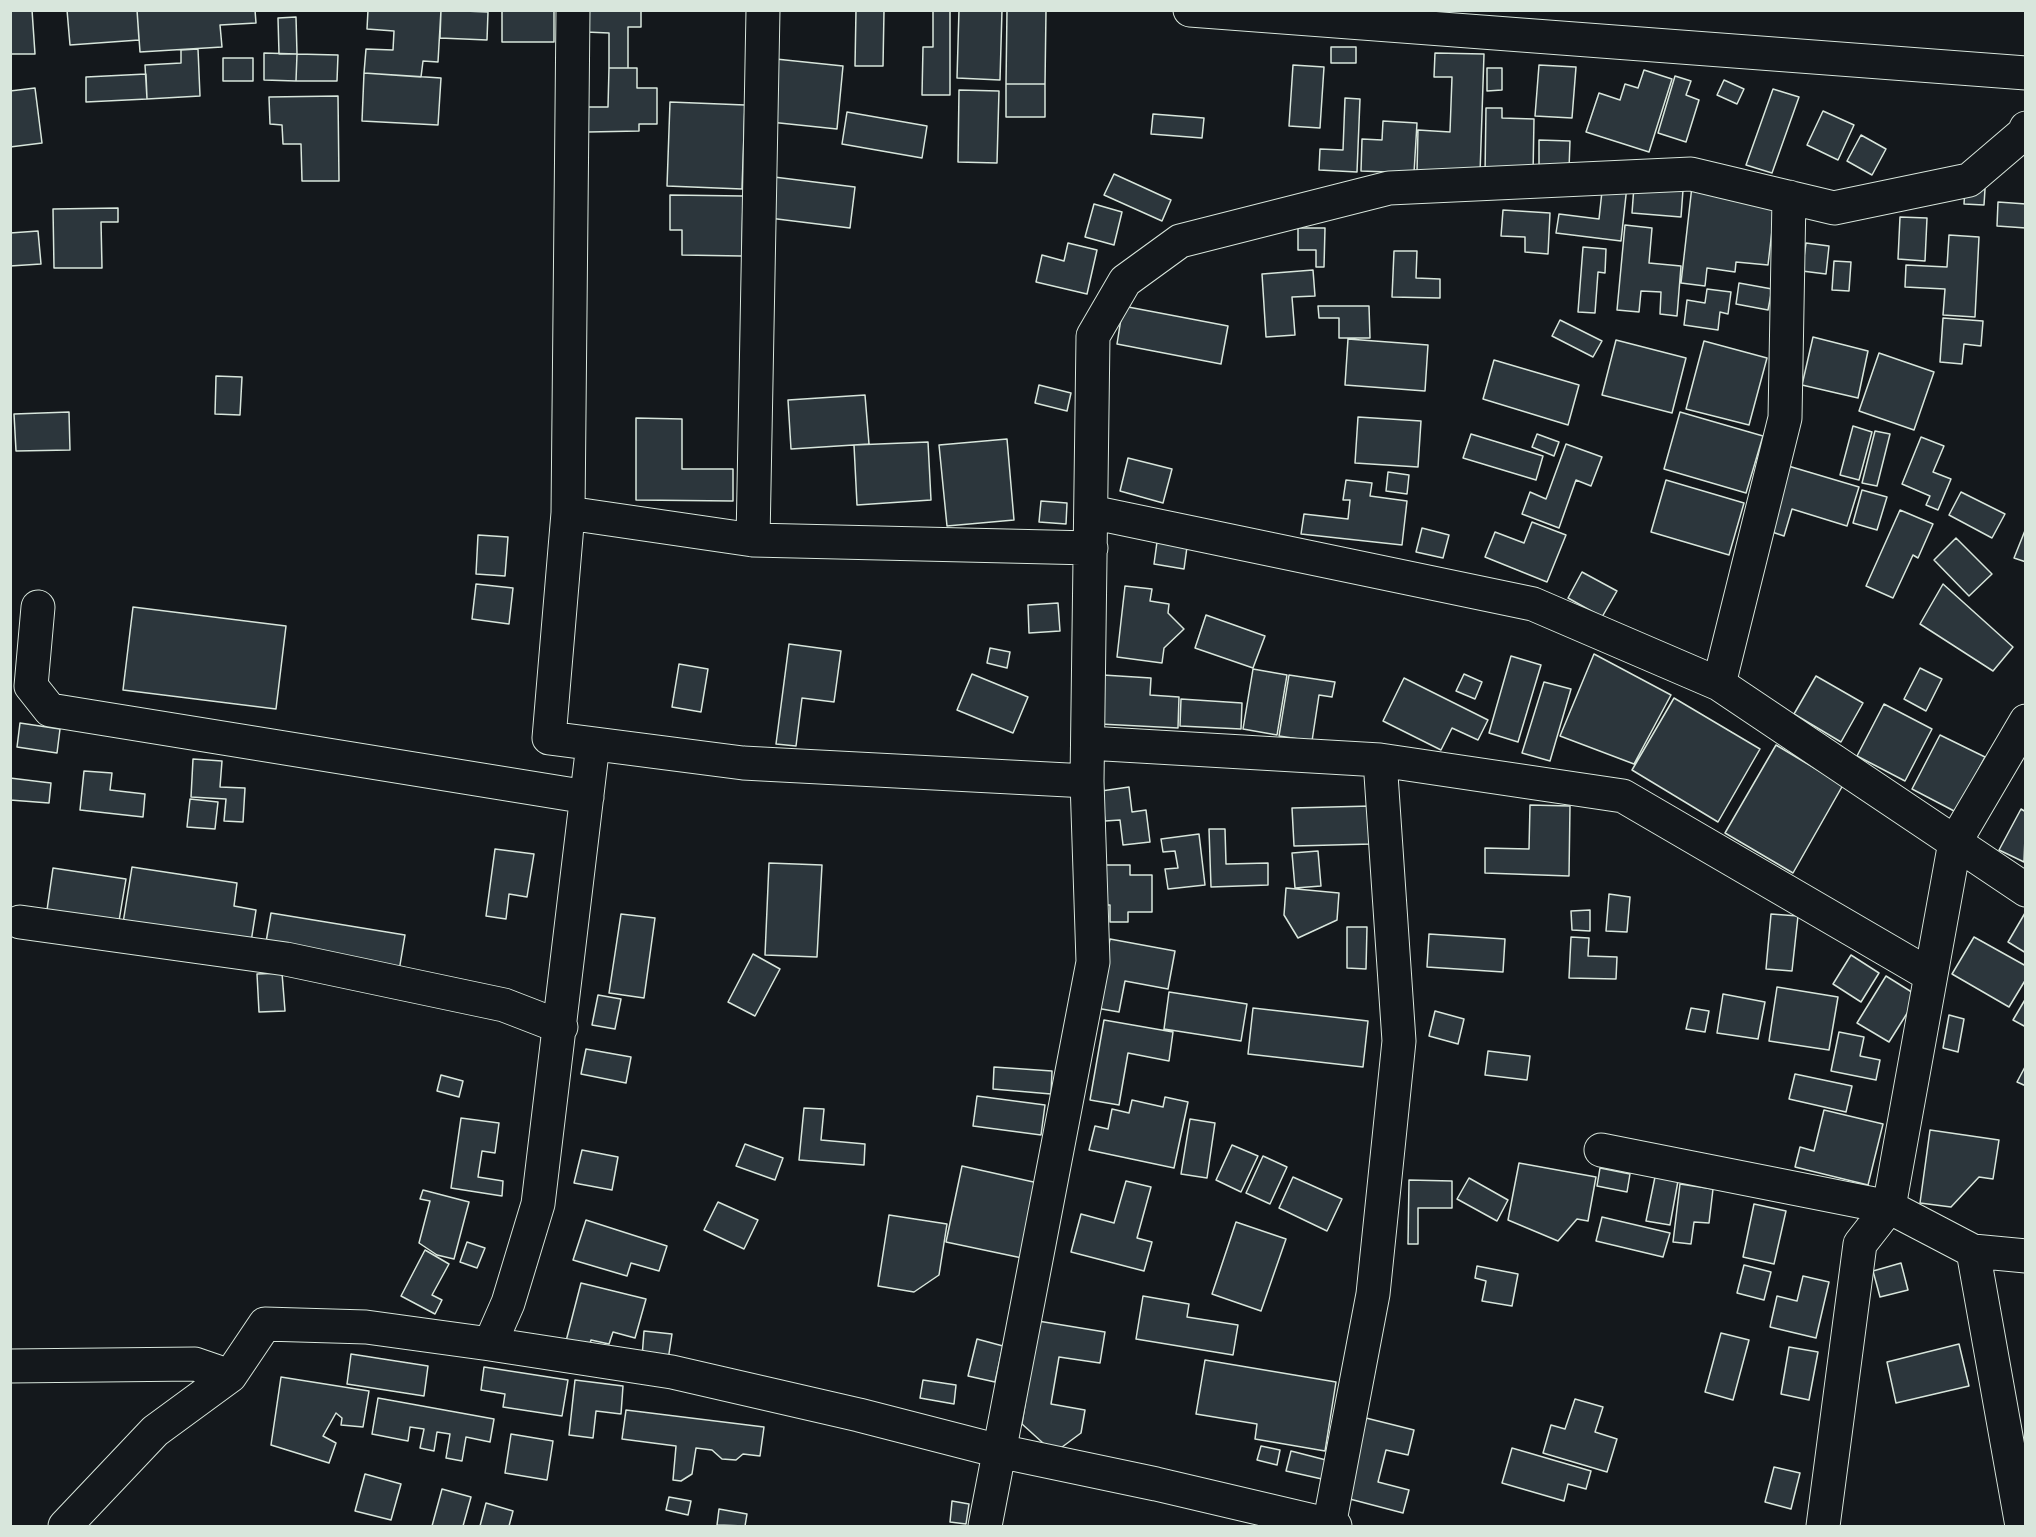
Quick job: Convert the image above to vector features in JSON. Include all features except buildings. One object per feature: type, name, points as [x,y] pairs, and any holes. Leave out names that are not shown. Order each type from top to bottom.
[{"type":"street","points":[[573,10],[568,513],[549,738],[743,763],[1087,781]]},
{"type":"street","points":[[753,540],[763,10]]},
{"type":"street","points":[[1190,10],[2025,73]]},
{"type":"street","points":[[985,1527],[1093,962],[1087,781],[1093,336],[1125,280],[1180,241],[1389,188],[1691,174],[1834,208],[1969,180],[2024,133],[2025,128]]},
{"type":"street","points":[[1719,684],[1785,418],[1789,197]]},
{"type":"street","points":[[1091,512],[1533,604],[1719,684],[2025,890]]},
{"type":"street","points":[[568,513],[753,540],[1090,548]]},
{"type":"street","points":[[38,607],[31,686],[50,710],[587,797]]},
{"type":"street","points":[[1823,1527],[1860,1244],[1888,1207],[1954,842],[2025,721]]},
{"type":"street","points":[[1088,743],[1380,760],[1623,796],[1930,975]]},
{"type":"street","points":[[490,1344],[508,1304],[538,1204],[561,1027],[593,744]]},
{"type":"street","points":[[65,1527],[155,1431],[230,1376],[265,1324],[366,1327],[672,1371],[859,1414],[999,1451],[1156,1484],[1331,1526],[1373,1294],[1399,1041],[1380,760]]},
{"type":"street","points":[[20,922],[286,959],[504,1005],[561,1027]]},
{"type":"street","points":[[1601,1150],[1888,1207],[1973,1251],[2025,1256]]},
{"type":"street","points":[[1973,1251],[2022,1527]]},
{"type":"street","points":[[10,1366],[195,1364],[230,1376]]}]
